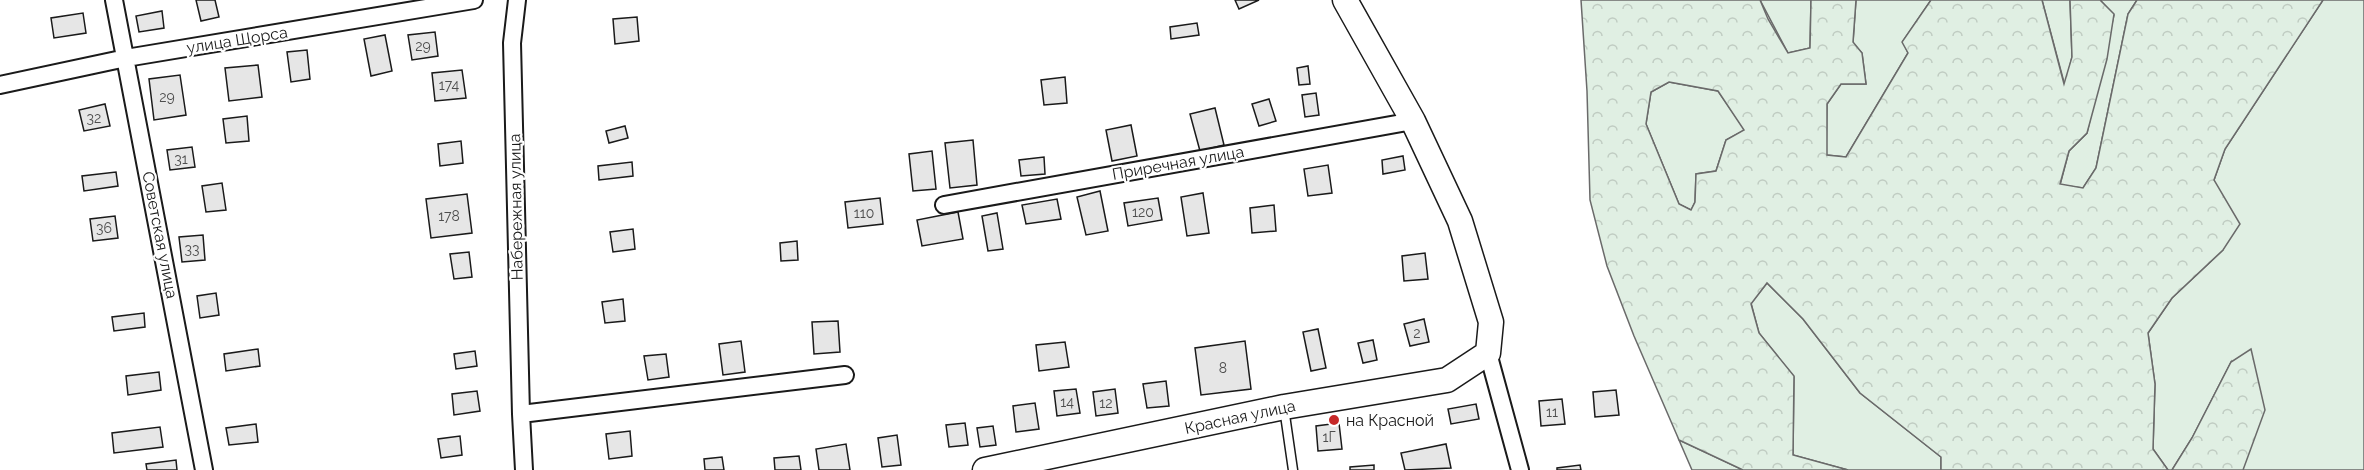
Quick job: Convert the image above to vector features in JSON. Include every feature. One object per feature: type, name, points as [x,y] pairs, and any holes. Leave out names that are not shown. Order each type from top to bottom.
[{"type":"street","name":"Советская улица","points":[[114,0],[204,470]]},
{"type":"street","name":"улица Щорса","points":[[0,84],[126,58],[474,0]]},
{"type":"street","name":"Набережная улица","points":[[517,0],[512,43],[524,470]]},
{"type":"street","points":[[1345,0],[1413,121],[1460,220],[1491,322],[1488,353],[1520,470]]},
{"type":"street","name":"Приречная улица","points":[[944,205],[1413,121]]},
{"type":"street","name":"Красная улица","points":[[985,470],[1284,407],[1447,380],[1488,353]]},
{"type":"street","points":[[521,414],[845,375]]},
{"type":"lane","points":[[1284,407],[1293,470]]},
{"type":"green space","points":[[1581,0],[1760,0],[1768,19],[1788,53],[1810,48],[1811,0],[1856,0],[1853,42],[1862,53],[1866,84],[1841,84],[1827,104],[1827,155],[1846,157],[1908,53],[1902,42],[1931,0],[2042,0],[2064,84],[2072,57],[2070,0],[2100,0],[2114,14],[2107,59],[2087,133],[2069,151],[2060,184],[2083,188],[2096,168],[2128,14],[2137,0],[2323,0],[2225,149],[2214,180],[2240,224],[2223,250],[2172,298],[2148,333],[2155,384],[2153,449],[2168,470],[1941,470],[1941,457],[1860,393],[1803,319],[1767,283],[1751,304],[1759,333],[1794,376],[1793,455],[1848,470],[1743,470],[1679,440],[1634,336],[1607,266],[1590,200],[1587,91]],"holes":[[[1669,82],[1718,91],[1744,130],[1726,140],[1716,171],[1696,174],[1695,202],[1691,210],[1679,204],[1646,124],[1651,92]]]},
{"type":"green space","points":[[1760,0],[1811,0],[1810,48],[1788,53]]},
{"type":"green space","points":[[1856,0],[1931,0],[1903,41],[1908,53],[1846,157],[1826,155],[1827,104],[1841,84],[1866,84],[1862,53],[1853,43]]},
{"type":"green space","points":[[2042,0],[2070,0],[2072,57],[2065,86]]},
{"type":"green space","points":[[2100,0],[2137,0],[2128,14],[2096,168],[2083,188],[2060,185],[2069,151],[2087,133],[2114,15]]},
{"type":"green space","points":[[2323,0],[2364,0],[2364,470],[2243,470],[2231,362],[2192,438],[2172,470],[2168,470],[2153,449],[2155,384],[2148,333],[2172,298],[2223,250],[2214,180],[2225,149]]},
{"type":"green space","points":[[1669,82],[1718,91],[1745,130],[1726,140],[1716,171],[1696,174],[1695,202],[1691,210],[1679,204],[1646,124],[1651,92]]},
{"type":"green space","points":[[1767,283],[1803,319],[1860,393],[1941,457],[1941,470],[1848,470],[1793,455],[1794,377],[1759,333],[1751,303]]},
{"type":"green space","points":[[2251,349],[2265,410],[2243,470],[2172,470],[2192,438],[2231,362]]},
{"type":"green space","points":[[1679,440],[1743,470],[1692,470]]},
{"type":"building","points":[[196,0],[215,0],[219,17],[201,21]]},
{"type":"building","points":[[1235,0],[1259,0],[1239,9]]},
{"type":"building","points":[[162,11],[164,28],[139,32],[136,16]]},
{"type":"building","points":[[83,13],[86,33],[54,38],[51,18]]},
{"type":"building","points":[[637,17],[639,41],[615,44],[613,19]]},
{"type":"building","points":[[1197,23],[1199,35],[1171,39],[1170,27]]},
{"type":"building","points":[[435,32],[438,56],[412,60],[408,35]]},
{"type":"building","points":[[385,35],[392,71],[371,76],[364,39]]},
{"type":"building","points":[[307,50],[310,79],[291,82],[287,52]]},
{"type":"building","points":[[258,65],[262,97],[229,101],[225,68]]},
{"type":"building","points":[[1308,66],[1310,84],[1299,85],[1297,68]]},
{"type":"building","points":[[462,70],[466,98],[435,101],[432,73]]},
{"type":"building","points":[[180,75],[186,115],[154,120],[149,79]]},
{"type":"building","points":[[1065,77],[1067,103],[1044,105],[1041,80]]},
{"type":"building","points":[[1316,93],[1319,115],[1305,117],[1302,95]]},
{"type":"building","points":[[1269,99],[1276,121],[1259,126],[1252,104]]},
{"type":"building","points":[[105,104],[110,126],[84,131],[79,110]]},
{"type":"building","points":[[1215,108],[1224,145],[1200,151],[1190,114]]},
{"type":"building","points":[[247,116],[249,141],[226,143],[223,119]]},
{"type":"building","points":[[1131,125],[1137,156],[1112,161],[1106,130]]},
{"type":"building","points":[[625,126],[628,138],[609,143],[606,131]]},
{"type":"building","points":[[973,140],[977,185],[950,188],[945,143]]},
{"type":"building","points":[[461,141],[463,163],[440,166],[438,144]]},
{"type":"building","points":[[192,147],[195,167],[170,170],[167,150]]},
{"type":"building","points":[[932,151],[936,189],[913,191],[909,154]]},
{"type":"building","points":[[1403,156],[1405,170],[1383,174],[1382,160]]},
{"type":"building","points":[[1044,157],[1045,174],[1021,176],[1019,160]]},
{"type":"building","points":[[632,162],[633,176],[599,180],[598,166]]},
{"type":"building","points":[[1328,165],[1332,193],[1308,196],[1304,169]]},
{"type":"building","points":[[116,172],[118,186],[84,191],[82,176]]},
{"type":"building","points":[[222,183],[226,210],[206,212],[202,186]]},
{"type":"building","points":[[1100,191],[1108,231],[1086,235],[1077,197]]},
{"type":"building","points":[[1203,193],[1209,233],[1187,236],[1181,197]]},
{"type":"building","points":[[467,194],[472,233],[431,238],[426,199]]},
{"type":"building","points":[[880,198],[883,224],[848,228],[845,202]]},
{"type":"building","points":[[1158,198],[1162,220],[1128,226],[1124,203]]},
{"type":"building","points":[[1057,199],[1061,219],[1026,224],[1022,205]]},
{"type":"building","points":[[1274,205],[1276,231],[1252,233],[1250,208]]},
{"type":"building","points":[[958,212],[963,239],[922,246],[917,220]]},
{"type":"building","points":[[997,213],[1003,249],[988,251],[982,216]]},
{"type":"building","points":[[115,216],[118,238],[93,241],[90,219]]},
{"type":"building","points":[[633,229],[635,249],[613,252],[610,232]]},
{"type":"building","points":[[203,235],[205,260],[182,262],[179,237]]},
{"type":"building","points":[[797,241],[798,260],[781,261],[780,243]]},
{"type":"building","points":[[469,252],[472,277],[454,279],[450,254]]},
{"type":"building","points":[[1425,253],[1428,279],[1404,281],[1402,256]]},
{"type":"building","points":[[216,293],[219,315],[200,318],[197,296]]},
{"type":"building","points":[[623,299],[625,321],[605,323],[602,302]]},
{"type":"building","points":[[144,313],[145,327],[114,331],[112,317]]},
{"type":"building","points":[[1424,319],[1429,342],[1410,346],[1404,324]]},
{"type":"building","points":[[838,321],[840,352],[814,354],[812,322]]},
{"type":"building","points":[[1318,329],[1326,368],[1311,371],[1303,332]]},
{"type":"building","points":[[1373,340],[1377,360],[1363,363],[1358,343]]},
{"type":"building","points":[[741,341],[745,372],[723,375],[719,344]]},
{"type":"building","points":[[1245,341],[1251,389],[1201,395],[1195,348]]},
{"type":"building","points":[[1065,342],[1069,367],[1039,371],[1036,345]]},
{"type":"building","points":[[258,349],[260,366],[226,371],[224,354]]},
{"type":"building","points":[[475,351],[477,366],[456,369],[454,354]]},
{"type":"building","points":[[666,354],[669,377],[648,380],[644,356]]},
{"type":"building","points":[[159,372],[161,390],[128,395],[126,376]]},
{"type":"building","points":[[1166,381],[1169,406],[1147,408],[1143,384]]},
{"type":"building","points":[[1076,389],[1080,413],[1057,416],[1054,391]]},
{"type":"building","points":[[1115,389],[1118,413],[1096,416],[1093,392]]},
{"type":"building","points":[[1616,390],[1619,415],[1595,417],[1593,392]]},
{"type":"building","points":[[477,391],[480,411],[454,415],[452,394]]},
{"type":"building","points":[[1562,399],[1565,424],[1541,426],[1539,401]]},
{"type":"building","points":[[1035,403],[1039,429],[1016,432],[1013,406]]},
{"type":"building","points":[[1476,404],[1479,419],[1451,424],[1448,409]]},
{"type":"building","points":[[965,423],[968,445],[949,447],[946,425]]},
{"type":"building","points":[[1339,423],[1342,449],[1318,451],[1316,426]]},
{"type":"building","points":[[256,424],[258,442],[229,445],[226,428]]},
{"type":"building","points":[[993,426],[996,445],[980,447],[977,428]]},
{"type":"building","points":[[160,427],[163,447],[114,453],[112,433]]},
{"type":"building","points":[[630,431],[632,456],[609,459],[606,434]]},
{"type":"building","points":[[897,435],[901,465],[882,467],[878,438]]},
{"type":"building","points":[[460,436],[462,455],[441,458],[438,439]]},
{"type":"building","points":[[846,444],[850,470],[819,470],[816,449]]},
{"type":"building","points":[[1446,444],[1451,468],[1405,470],[1401,453]]},
{"type":"building","points":[[799,456],[801,470],[775,470],[774,458]]},
{"type":"building","points":[[722,457],[724,470],[705,470],[704,459]]},
{"type":"building","points":[[176,460],[177,470],[147,470],[146,464]]},
{"type":"building","points":[[1374,465],[1374,470],[1350,470],[1350,467]]},
{"type":"building","points":[[1580,465],[1581,470],[1557,470],[1557,468]]},
{"type":"place","name":"на Красной","points":[[1334,420]]}]
